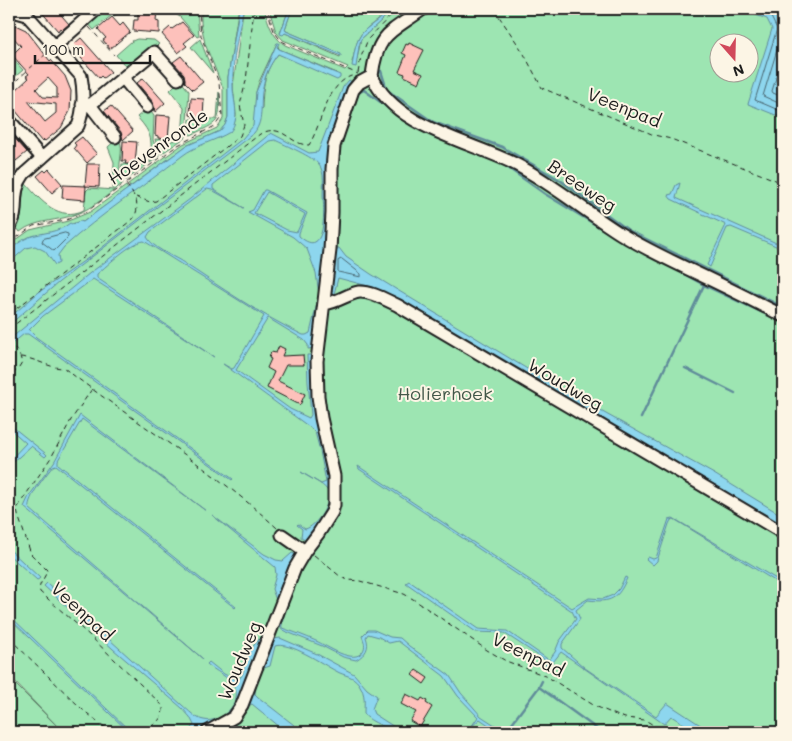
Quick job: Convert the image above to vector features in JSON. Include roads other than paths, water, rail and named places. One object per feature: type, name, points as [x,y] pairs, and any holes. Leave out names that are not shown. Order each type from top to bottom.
[{"type":"street","points":[[55,46],[95,9]]},
{"type":"street","points":[[372,76],[373,62],[384,37],[424,9]]},
{"type":"street","points":[[9,10],[27,15],[81,76],[86,105],[78,126],[24,174],[16,189],[13,220],[9,227]]},
{"type":"street","points":[[86,105],[154,52],[178,79]]},
{"type":"street","name":"Woudweg","points":[[207,732],[234,717],[242,705],[295,568],[332,512],[335,496],[334,476],[321,418],[317,389],[317,361],[330,250],[334,146],[354,90],[359,82],[372,76]]},
{"type":"street","name":"Breeweg","points":[[372,76],[376,87],[383,96],[412,118],[436,131],[516,164],[628,238],[783,316]]},
{"type":"street","points":[[123,78],[147,107]]},
{"type":"street","points":[[86,105],[115,137]]},
{"type":"street","points":[[10,121],[42,158]]},
{"type":"street","name":"Woudweg","points":[[324,304],[337,302],[360,292],[372,294],[397,305],[783,533]]},
{"type":"street","points":[[282,535],[306,550]]},
{"type":"water","points":[[289,9],[292,9],[286,31],[341,54],[341,56],[285,33],[283,35],[280,34]]},
{"type":"water","points":[[387,9],[394,9],[361,39],[356,67],[352,66],[355,48],[361,35]]},
{"type":"water","points":[[739,9],[783,9],[783,118],[748,104],[755,82],[760,82],[760,66],[772,29],[767,19]]},
{"type":"water","points":[[239,10],[243,11],[233,67],[236,115],[230,132],[187,152],[107,212],[64,247],[58,255],[59,263],[55,265],[45,251],[35,246],[26,248],[9,263],[9,251],[18,243],[34,235],[60,229],[70,223],[83,222],[186,146],[220,131],[228,117],[228,77]]},
{"type":"water","points":[[277,43],[279,43],[277,47],[279,49],[340,75],[340,78],[337,80],[278,54],[265,78],[261,117],[254,133],[59,282],[9,325],[9,318],[39,292],[91,256],[242,139],[253,126],[256,92]]},
{"type":"water","points":[[349,80],[352,82],[343,109],[330,205],[321,296],[319,295],[316,273],[307,249],[293,237],[248,212],[253,210],[264,190],[266,190],[307,213],[299,236],[308,242],[315,242],[322,230],[324,211],[321,168],[311,158],[275,140],[269,141],[213,185],[213,189],[244,208],[207,189],[150,232],[147,237],[158,248],[272,319],[303,335],[310,333],[318,299],[320,299],[315,348],[308,349],[308,345],[304,340],[268,318],[236,370],[290,409],[309,418],[311,415],[307,355],[315,355],[331,477],[328,511],[307,540],[301,537],[302,529],[297,525],[305,529],[314,524],[328,501],[327,490],[321,484],[326,482],[315,432],[223,364],[232,369],[234,368],[264,316],[144,241],[120,254],[97,274],[97,278],[214,357],[93,279],[43,316],[29,330],[232,480],[28,334],[24,334],[13,343],[10,339],[90,273],[190,199],[271,133],[309,153],[318,152],[343,87]],"holes":[[[267,192],[305,214],[297,232],[287,230],[254,213]]]},
{"type":"water","points":[[680,183],[676,198],[783,246],[783,249],[731,227],[727,228],[710,267],[707,265],[726,225],[671,199],[668,195],[672,194],[676,185]]},
{"type":"water","points":[[335,248],[339,248],[346,257],[371,274],[552,384],[714,474],[783,516],[783,525],[396,300],[368,286],[338,278],[333,298],[330,297]]},
{"type":"water","points":[[80,415],[206,511],[82,419],[58,460],[58,464],[236,607],[56,465],[53,466],[31,498],[29,508],[203,659],[24,507],[29,496],[54,462]]},
{"type":"water","points":[[9,424],[47,455],[45,457],[31,446],[9,466],[9,461],[26,443],[9,428]]},
{"type":"water","points":[[358,466],[572,608],[589,598],[603,599],[613,595],[619,589],[625,577],[627,578],[620,591],[613,598],[603,601],[588,600],[576,610],[580,619],[562,644],[562,648],[585,668],[656,716],[667,703],[711,732],[697,732],[671,716],[664,724],[561,652],[546,671],[545,660],[504,633],[476,632],[406,583],[409,581],[478,629],[507,631],[549,660],[559,642],[576,619],[572,611],[359,469]]},
{"type":"water","points":[[212,515],[264,554],[276,560],[283,561],[292,553],[297,555],[278,602],[272,589],[276,575],[275,567]]},
{"type":"water","points":[[673,518],[783,583],[783,586],[674,519],[669,524],[657,561],[653,565],[646,559],[648,557],[656,558],[669,519]]},
{"type":"water","points":[[9,549],[40,578],[37,580],[9,555]]},
{"type":"water","points":[[308,555],[289,600],[282,628],[312,639],[340,653],[353,656],[359,655],[363,651],[365,645],[362,636],[368,630],[400,638],[449,675],[461,693],[481,716],[501,729],[506,729],[506,732],[499,732],[480,719],[471,727],[478,717],[458,696],[444,676],[398,641],[389,643],[379,637],[368,634],[366,637],[368,644],[366,650],[356,660],[343,657],[322,646],[282,630],[279,624],[296,577]]},
{"type":"water","points":[[47,583],[189,712],[204,720],[217,719],[229,711],[236,699],[234,686],[207,664],[209,662],[224,674],[237,680],[243,673],[250,652],[264,634],[234,712],[198,732],[187,732],[194,725],[182,708],[44,586]]},
{"type":"water","points":[[9,615],[131,732],[9,618]]},
{"type":"water","points":[[280,638],[317,654],[354,674],[367,689],[377,696],[372,709],[374,714],[402,732],[381,726],[366,717],[364,714],[363,692],[354,679],[289,647],[275,646],[270,666],[264,668],[258,678],[274,639]]},
{"type":"water","points":[[254,686],[256,687],[255,694],[258,697],[303,732],[286,732],[252,704],[248,706]]},
{"type":"waterway","points":[[381,71],[387,90],[433,122],[502,147],[560,180],[628,230],[783,307]]},
{"type":"waterway","points":[[355,102],[358,93],[364,90],[390,109]]},
{"type":"waterway","points":[[504,165],[545,194],[619,239]]},
{"type":"waterway","points":[[336,248],[338,210]]},
{"type":"waterway","points":[[666,264],[704,285],[768,315]]},
{"type":"waterway","points":[[641,418],[704,285]]},
{"type":"waterway","points":[[685,368],[735,393]]},
{"type":"waterway","points":[[542,681],[539,687],[601,732]]},
{"type":"waterway","points":[[506,731],[539,687]]},
{"type":"waterway","points":[[243,713],[248,706]]},
{"type":"waterway","points":[[218,732],[234,725],[237,721]]},
{"type":"park label","name":"Holierhoek","points":[[445,394]]}]
